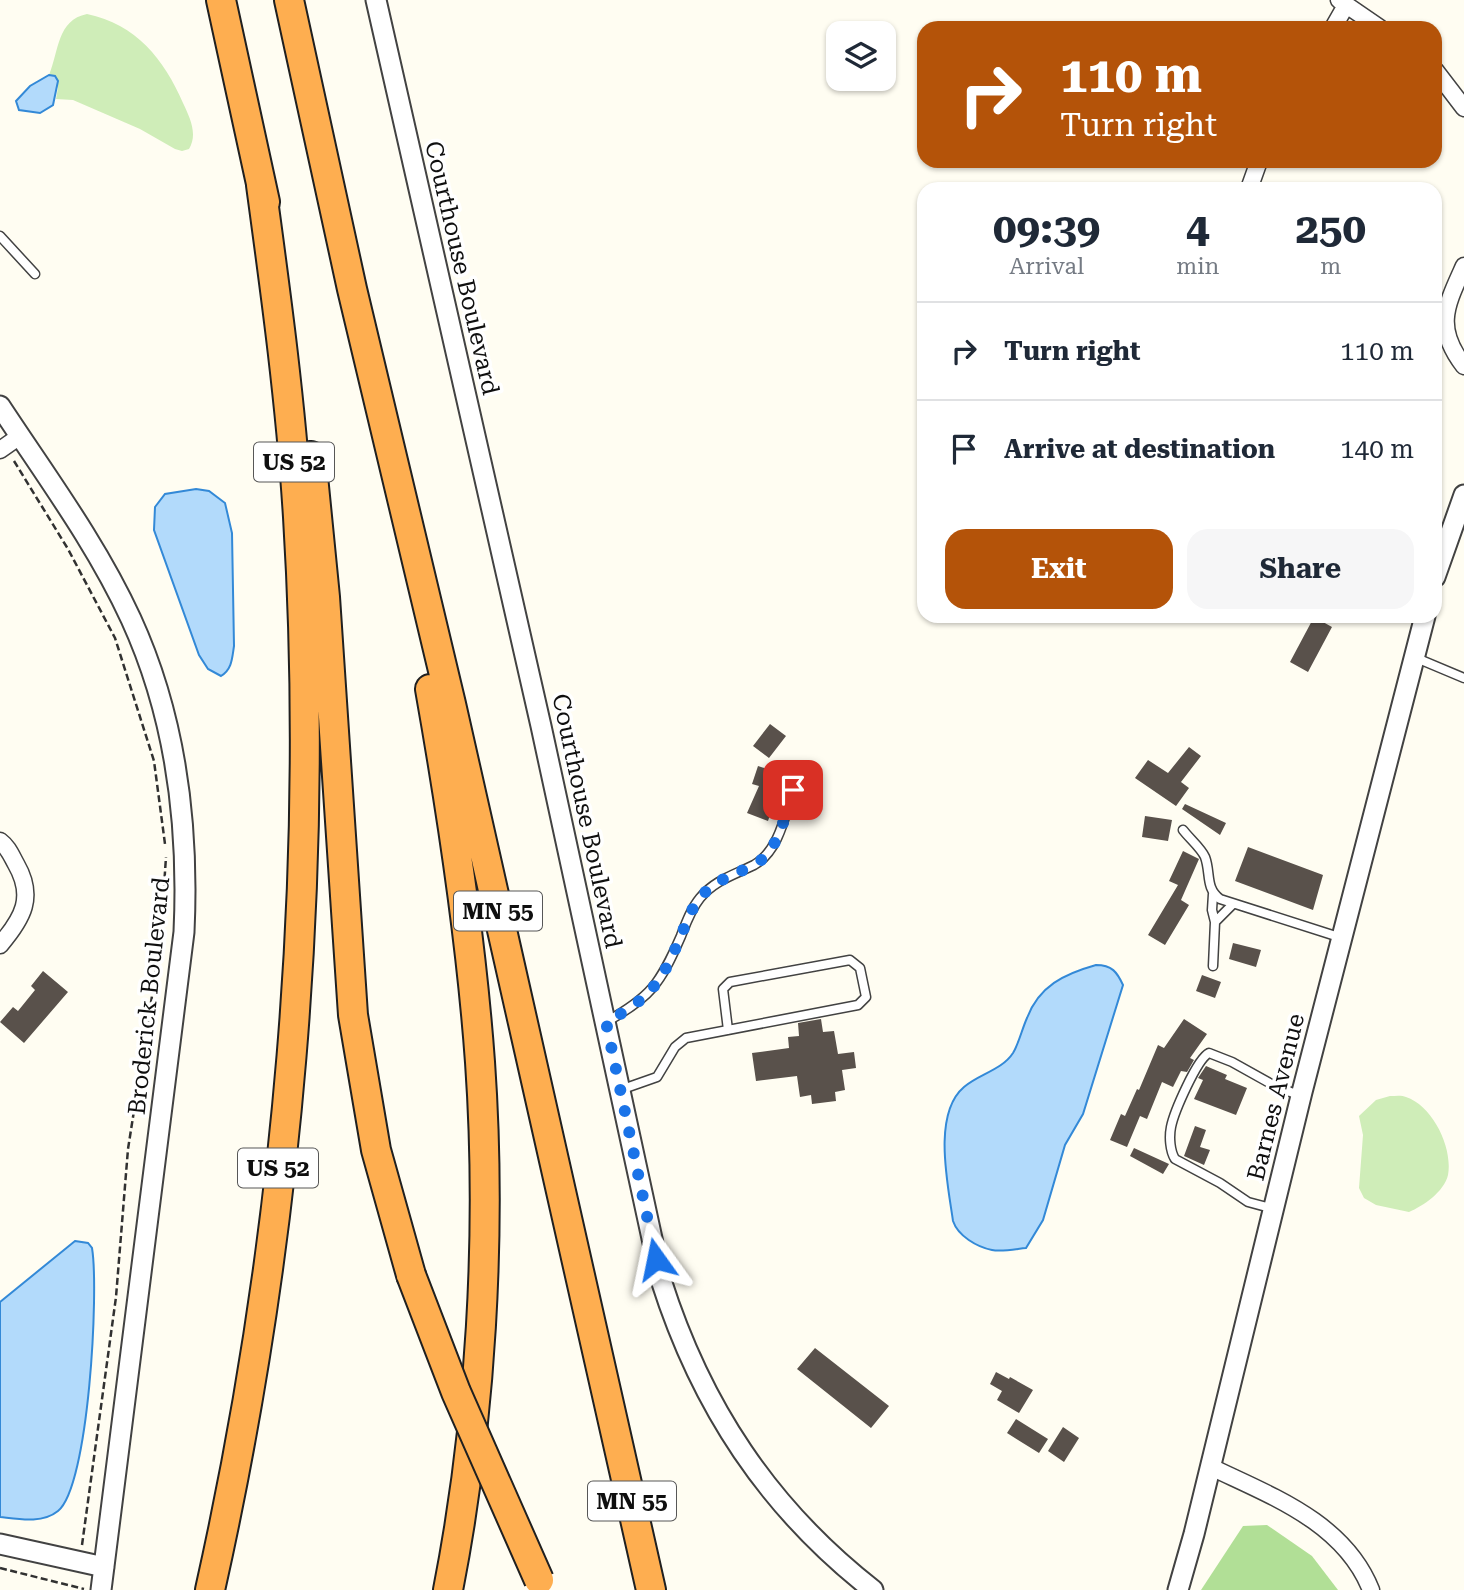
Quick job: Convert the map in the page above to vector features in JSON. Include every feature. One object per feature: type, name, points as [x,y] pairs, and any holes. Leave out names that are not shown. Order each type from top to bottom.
[{"type":"highway","name":"US 52","points":[[210,1590],[260,1323],[292,1052],[301,912],[305,742],[299,529],[282,342],[261,185],[220,0]]},
{"type":"highway","points":[[289,0],[380,411],[458,856],[480,1065],[482,1205],[479,1337],[468,1464],[448,1590]]},
{"type":"highway","points":[[261,185],[280,260],[298,355],[319,521],[355,1027],[376,1150],[411,1275],[456,1392],[541,1585]]},
{"type":"highway","name":"MN 55","points":[[380,411],[451,704],[651,1590]]},
{"type":"street","name":"Courthouse Boulevard","points":[[376,0],[606,1022],[661,1280],[674,1321],[698,1378],[745,1459],[827,1552],[873,1590]]},
{"type":"street","points":[[1336,21],[1342,4],[1369,21]]},
{"type":"street","points":[[1442,79],[1464,108]]},
{"type":"street","points":[[1464,266],[1447,301],[1444,317],[1453,351],[1464,366]]},
{"type":"street","name":"Broderick Boulevard","points":[[0,406],[8,444],[99,558],[143,649],[157,687],[172,744],[186,858],[184,932],[179,984],[101,1590]]},
{"type":"street","points":[[1442,558],[1462,504]]},
{"type":"street","name":"Barnes Avenue","points":[[1178,1590],[1301,1096],[1423,623]]},
{"type":"street","points":[[0,841],[7,846],[25,879],[26,905],[16,925],[0,945]]},
{"type":"street","points":[[1210,1467],[1285,1502],[1322,1526],[1351,1558],[1371,1590]]},
{"type":"street","points":[[0,1544],[104,1567]]},
{"type":"lane","points":[[0,236],[35,274]]},
{"type":"lane","points":[[1414,657],[1464,678]]},
{"type":"lane","points":[[606,1022],[638,1005],[651,991],[672,957],[697,902],[706,890],[720,880],[755,864],[772,848],[793,790]]},
{"type":"lane","points":[[1183,830],[1204,856],[1213,894],[1213,966]]},
{"type":"lane","points":[[1213,894],[1232,905],[1342,938]]},
{"type":"lane","points":[[1215,922],[1232,905]]},
{"type":"lane","points":[[620,1090],[657,1077],[675,1047],[687,1038],[858,1005],[866,996],[860,968],[850,960],[730,982],[723,989],[728,1030]]},
{"type":"lane","points":[[1274,1209],[1248,1202],[1220,1183],[1175,1159],[1171,1153],[1172,1123],[1195,1068],[1204,1055],[1209,1053],[1301,1096]]},
{"type":"path","points":[[8,444],[115,638],[154,761],[166,851],[160,946],[128,1149],[116,1297],[80,1562]]},
{"type":"path","points":[[0,1568],[84,1590]]},
{"type":"green space","points":[[87,14],[120,26],[134,35],[157,58],[175,87],[190,120],[193,138],[189,149],[175,149],[140,129],[73,100],[56,99],[58,88],[55,76],[49,75],[60,38],[70,23]]},
{"type":"green space","points":[[1390,1096],[1406,1097],[1425,1109],[1439,1129],[1449,1164],[1446,1181],[1438,1193],[1409,1212],[1376,1205],[1364,1198],[1359,1188],[1363,1135],[1359,1116],[1376,1100]]},
{"type":"green space","points":[[1267,1525],[1312,1556],[1338,1590],[1201,1590],[1243,1526]]},
{"type":"water","points":[[49,75],[55,76],[58,81],[53,105],[40,113],[19,110],[16,101],[30,86]]},
{"type":"water","points":[[196,489],[209,491],[225,503],[232,533],[234,646],[229,667],[221,676],[208,669],[199,655],[154,530],[155,507],[165,494]]},
{"type":"water","points":[[1096,965],[1113,970],[1123,985],[1083,1114],[1065,1145],[1043,1220],[1026,1248],[1005,1251],[986,1249],[964,1236],[953,1221],[945,1151],[948,1114],[954,1099],[964,1087],[1008,1059],[1038,997],[1063,977]]},
{"type":"water","points":[[75,1241],[88,1243],[92,1248],[94,1270],[89,1386],[77,1465],[69,1494],[58,1511],[37,1519],[0,1517],[0,1302]]},
{"type":"building","points":[[1311,623],[1325,623],[1332,627],[1308,672],[1290,662]]},
{"type":"building","points":[[770,724],[786,736],[769,758],[753,746]]},
{"type":"building","points":[[1189,747],[1201,756],[1181,782],[1189,788],[1176,806],[1135,778],[1148,760],[1168,773]]},
{"type":"building","points":[[758,766],[776,772],[767,800],[774,803],[768,821],[747,813],[759,786],[752,784]]},
{"type":"building","points":[[1185,804],[1226,823],[1220,835],[1182,809]]},
{"type":"building","points":[[1145,816],[1172,820],[1168,841],[1142,837]]},
{"type":"building","points":[[1248,847],[1323,875],[1313,910],[1235,881]]},
{"type":"building","points":[[1183,851],[1199,859],[1181,900],[1189,905],[1165,945],[1148,935],[1178,885],[1169,881]]},
{"type":"building","points":[[1233,943],[1261,950],[1256,967],[1229,959]]},
{"type":"building","points":[[43,971],[68,992],[24,1043],[0,1022],[13,1007],[18,1011],[35,990],[31,986]]},
{"type":"building","points":[[1202,975],[1221,982],[1215,998],[1196,991]]},
{"type":"building","points":[[821,1019],[823,1032],[834,1031],[838,1054],[854,1052],[856,1068],[842,1070],[845,1090],[835,1092],[836,1101],[812,1104],[811,1095],[800,1097],[797,1076],[756,1081],[752,1053],[789,1048],[788,1037],[799,1036],[798,1023]]},
{"type":"building","points":[[1184,1019],[1207,1034],[1190,1058],[1194,1060],[1187,1072],[1181,1071],[1173,1087],[1162,1082],[1147,1119],[1140,1116],[1127,1147],[1110,1140],[1121,1114],[1125,1116],[1137,1089],[1139,1090],[1158,1045],[1164,1048]]},
{"type":"building","points":[[1206,1066],[1227,1075],[1225,1079],[1247,1088],[1236,1115],[1194,1099],[1203,1080],[1198,1078]]},
{"type":"building","points":[[1195,1126],[1206,1130],[1200,1147],[1210,1150],[1204,1165],[1184,1156]]},
{"type":"building","points":[[1134,1148],[1169,1164],[1163,1174],[1130,1156]]},
{"type":"building","points":[[815,1348],[889,1406],[871,1428],[797,1369]]},
{"type":"building","points":[[996,1372],[1033,1390],[1019,1413],[997,1400],[1002,1391],[990,1384]]},
{"type":"building","points":[[1016,1419],[1048,1439],[1039,1453],[1007,1433]]},
{"type":"building","points":[[1063,1427],[1079,1438],[1064,1462],[1048,1451]]},
{"type":"route","points":[[656,1259],[606,1022],[638,1005],[651,991],[672,957],[688,919],[706,890],[720,880],[755,864],[772,848],[793,790]]}]
